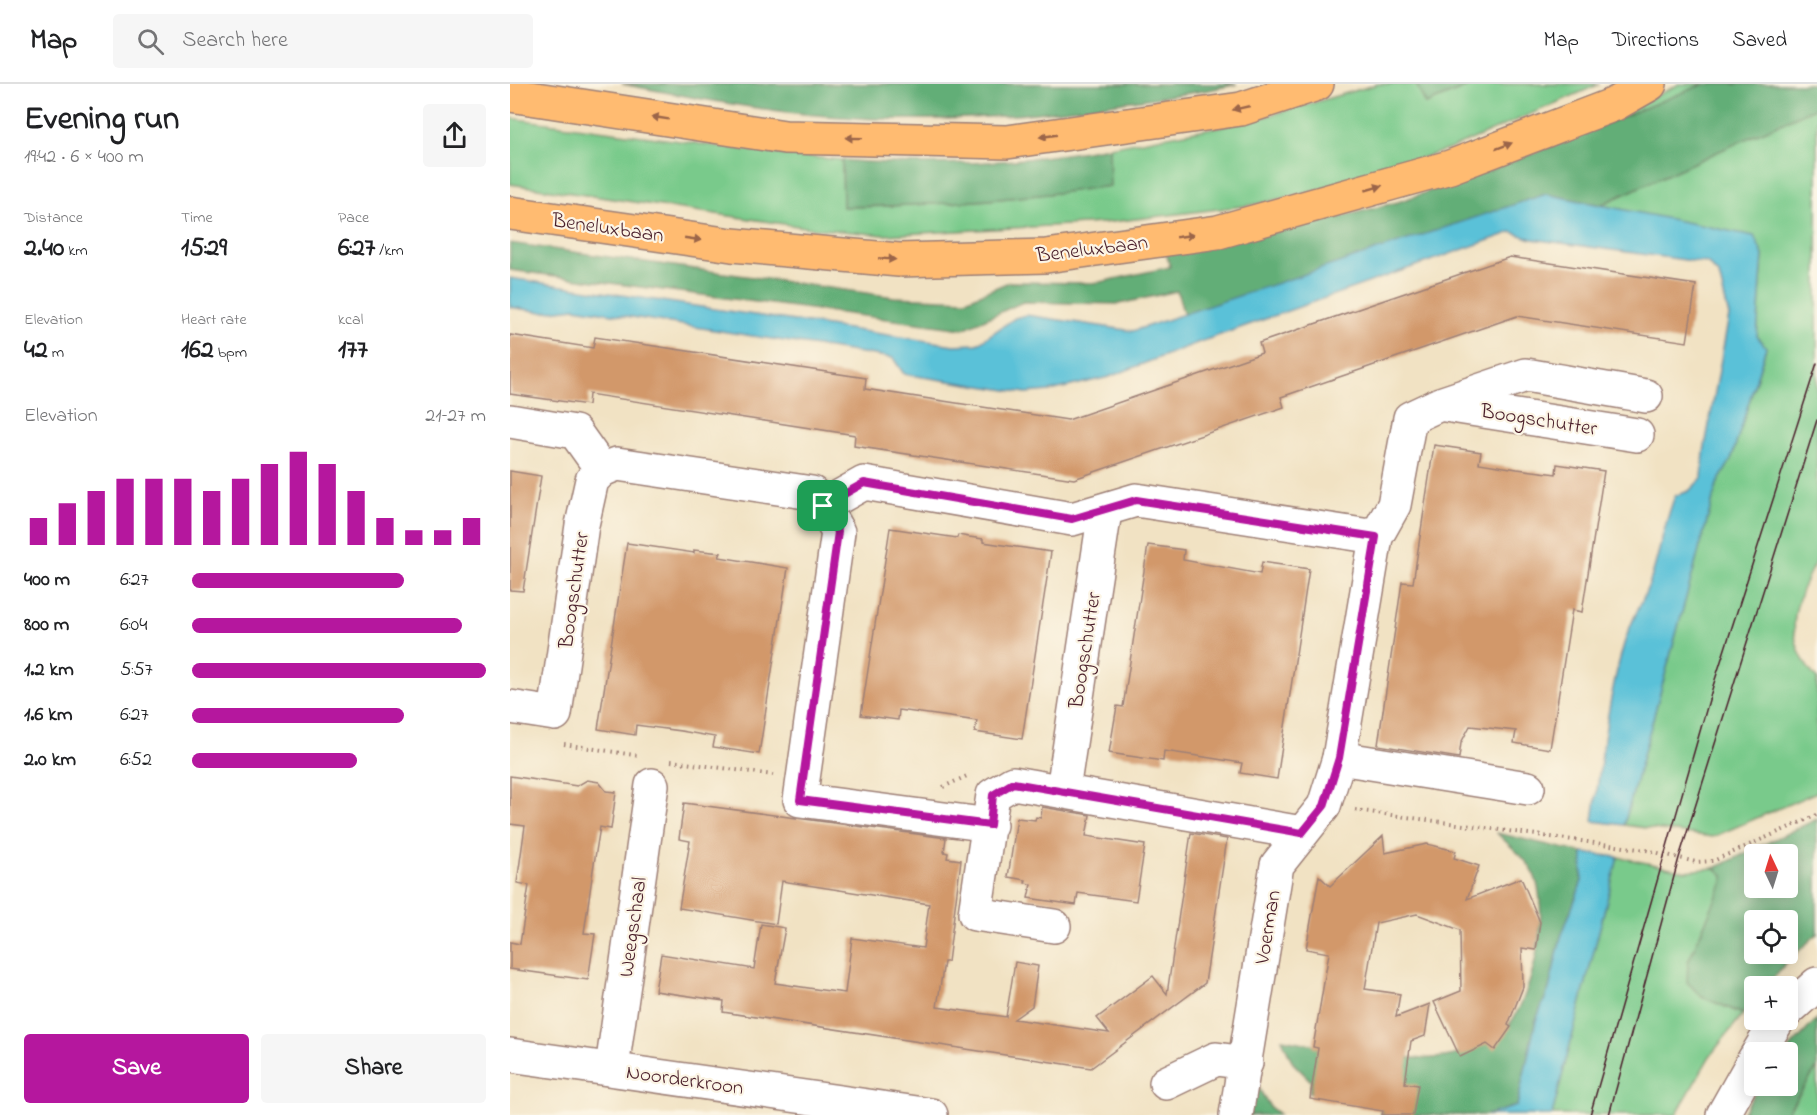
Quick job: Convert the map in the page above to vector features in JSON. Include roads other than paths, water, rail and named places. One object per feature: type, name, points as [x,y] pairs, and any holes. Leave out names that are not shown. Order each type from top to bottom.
[{"type":"main road","points":[[510,95],[785,136],[1007,142],[1241,109],[1317,84]]},
{"type":"main road","name":"Beneluxbaan","points":[[510,213],[732,245],[899,260],[1046,256],[1218,232],[1450,167],[1615,104],[1650,84]]},
{"type":"street","name":"Boogschutter","points":[[1324,806],[1339,758],[1376,537],[1394,505],[1410,418],[1440,404],[1526,375],[1646,396]]},
{"type":"street","name":"Boogschutter","points":[[1440,404],[1637,435]]},
{"type":"street","points":[[510,421],[575,432],[602,470],[617,464],[812,493],[823,506],[838,532],[800,800],[990,825]]},
{"type":"street","name":"Boogschutter","points":[[510,707],[555,714],[582,525],[592,480],[602,470]]},
{"type":"street","points":[[823,506],[864,483],[1072,519],[1136,500],[1376,537]]},
{"type":"street","name":"Boogschutter","points":[[1063,790],[1105,511]]},
{"type":"street","points":[[1339,758],[1528,788]]},
{"type":"street","points":[[1054,926],[975,914],[993,795],[1001,788],[1013,783],[1302,833]]},
{"type":"street","name":"Weegschaal","points":[[612,1068],[652,785]]},
{"type":"street","name":"Voerman","points":[[1236,1115],[1277,865],[1324,806]]},
{"type":"street","points":[[1798,1001],[1817,984]]},
{"type":"street","name":"Noorderkroon","points":[[510,1055],[612,1068],[849,1109],[931,1115]]},
{"type":"street","points":[[1166,1083],[1216,1059],[1246,1063]]},
{"type":"street","points":[[1723,1115],[1744,1078]]},
{"type":"water","points":[[1546,194],[1754,236],[1763,255],[1757,336],[1766,347],[1731,460],[1717,484],[1624,825],[1593,821],[1605,732],[1624,644],[1652,576],[1675,496],[1689,491],[1702,478],[1704,452],[1729,316],[1719,275],[1707,263],[1532,239],[1512,232],[1197,343],[1109,377],[1050,391],[1026,393],[904,374],[893,358],[575,308],[542,312],[510,307],[510,278],[954,345],[977,344],[1015,318],[1026,315],[1133,331]]},
{"type":"water","points":[[1583,853],[1618,857],[1552,1115],[1487,1115],[1517,1106],[1536,1020],[1549,989],[1561,937],[1582,881]]},
{"type":"tram line","points":[[1590,1115],[1713,686],[1817,363]]},
{"type":"tram line","points":[[1609,1115],[1679,858],[1817,420]]}]
